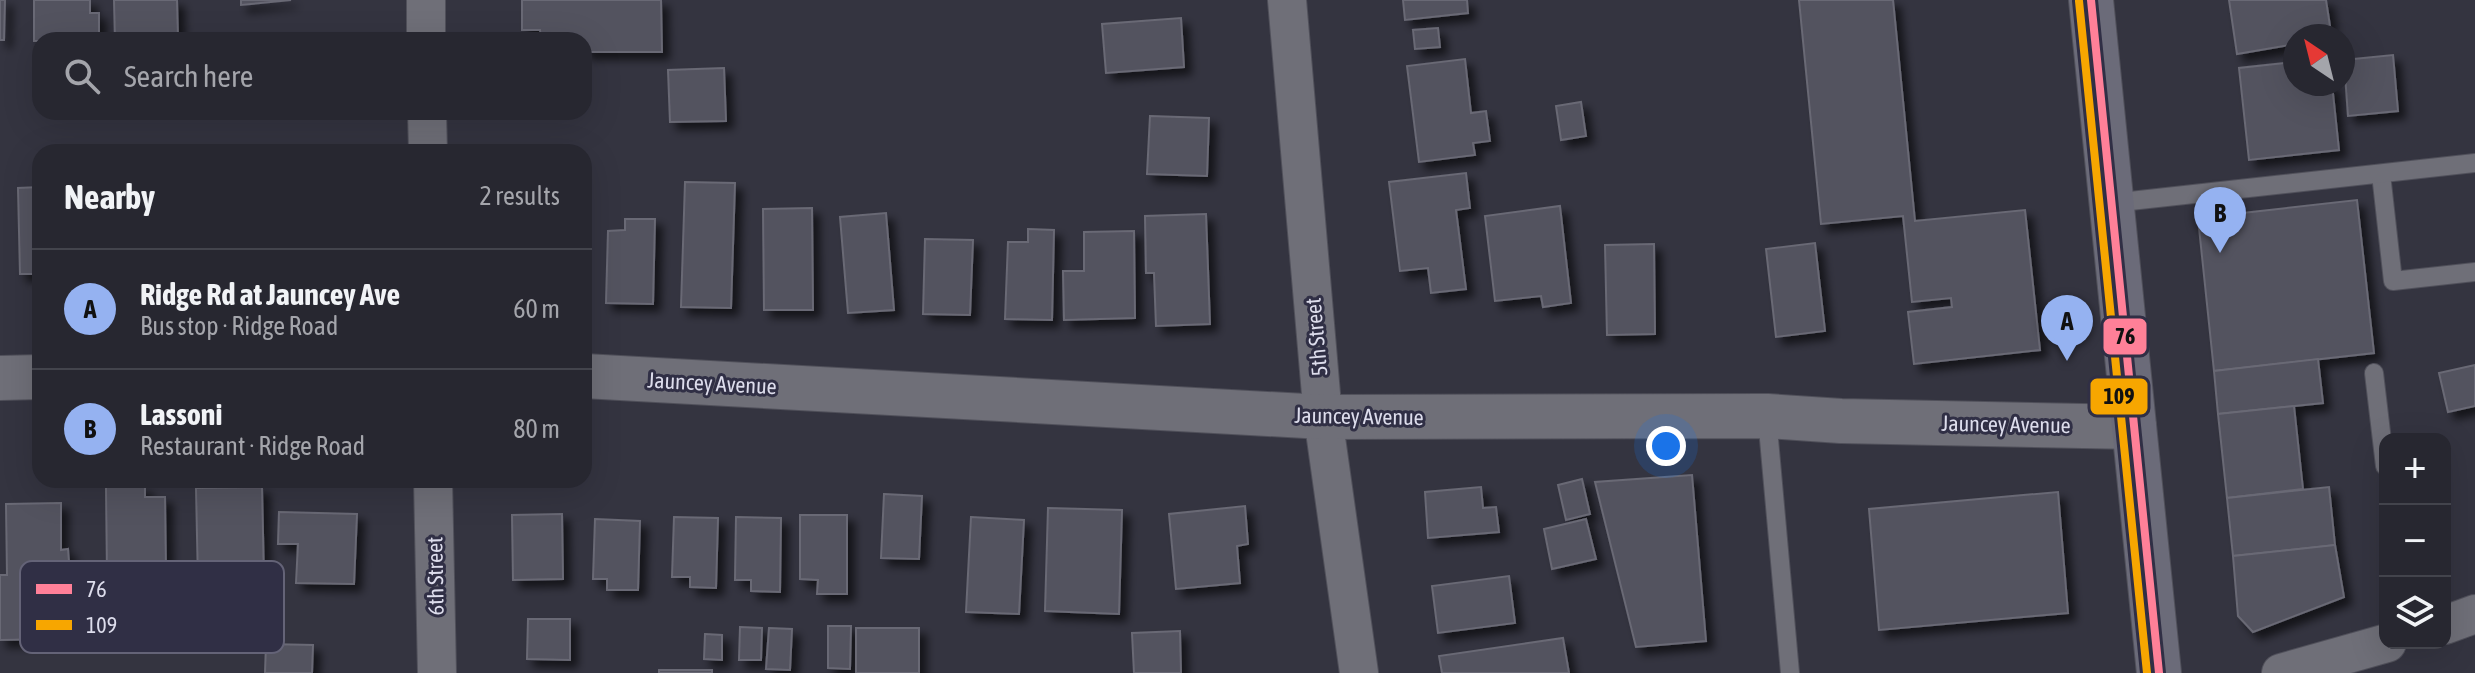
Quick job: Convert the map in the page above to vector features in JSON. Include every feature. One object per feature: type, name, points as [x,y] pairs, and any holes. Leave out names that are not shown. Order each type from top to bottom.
[{"type":"main road","points":[[2091,0],[2159,673]]},
{"type":"street","points":[[426,0],[426,32]]},
{"type":"street","name":"5th Street","points":[[1287,0],[1323,417],[1359,673]]},
{"type":"street","points":[[427,120],[428,144]]},
{"type":"street","name":"Jauncey Avenue","points":[[592,376],[1323,417],[1767,416],[1841,421],[2134,427]]},
{"type":"street","points":[[0,378],[32,377]]},
{"type":"street","name":"6th Street","points":[[433,488],[437,673]]},
{"type":"street","points":[[2451,623],[2475,614]]},
{"type":"street","points":[[2281,673],[2379,645]]},
{"type":"lane","points":[[2112,203],[2475,163]]},
{"type":"lane","points":[[2381,174],[2393,281],[2475,272]]},
{"type":"lane","points":[[2374,373],[2381,433]]},
{"type":"lane","points":[[1767,416],[1790,673]]},
{"type":"building","points":[[0,0],[5,0],[4,40],[0,40]]},
{"type":"building","points":[[34,0],[90,0],[90,13],[99,13],[99,32],[34,32]]},
{"type":"building","points":[[114,0],[177,0],[178,32],[115,32]]},
{"type":"building","points":[[241,0],[291,0],[241,5]]},
{"type":"building","points":[[522,0],[661,0],[662,52],[592,52],[592,32],[522,30]]},
{"type":"building","points":[[1403,0],[1467,0],[1468,13],[1405,20]]},
{"type":"building","points":[[1799,0],[1893,0],[1915,221],[2025,210],[2040,350],[1914,364],[1908,312],[1952,307],[1951,298],[1912,302],[1903,216],[1821,224]]},
{"type":"building","points":[[2229,0],[2326,0],[2330,24],[2283,24],[2283,46],[2237,54]]},
{"type":"building","points":[[1181,18],[1184,67],[1106,73],[1102,24]]},
{"type":"building","points":[[1438,28],[1440,47],[1415,49],[1413,30]]},
{"type":"building","points":[[2393,55],[2398,111],[2348,116],[2347,96],[2355,96],[2355,59]]},
{"type":"building","points":[[1465,59],[1471,113],[1486,111],[1490,141],[1473,143],[1475,155],[1419,162],[1407,66]]},
{"type":"building","points":[[2283,63],[2283,96],[2333,96],[2339,150],[2249,160],[2239,68]]},
{"type":"building","points":[[724,68],[726,121],[670,122],[668,70]]},
{"type":"building","points":[[1581,102],[1586,136],[1561,140],[1556,106]]},
{"type":"building","points":[[1150,116],[1209,118],[1207,176],[1147,174]]},
{"type":"building","points":[[1466,173],[1470,208],[1456,210],[1466,289],[1431,293],[1428,268],[1400,271],[1389,182]]},
{"type":"building","points":[[685,182],[735,183],[731,308],[681,307]]},
{"type":"building","points":[[32,187],[32,274],[20,274],[18,188]]},
{"type":"building","points":[[2357,200],[2374,353],[2214,371],[2198,218]]},
{"type":"building","points":[[1560,206],[1571,303],[1543,307],[1541,296],[1495,301],[1485,216]]},
{"type":"building","points":[[812,208],[813,310],[764,310],[763,209]]},
{"type":"building","points":[[886,213],[894,310],[848,313],[840,217]]},
{"type":"building","points":[[1206,214],[1210,324],[1156,326],[1154,273],[1146,273],[1145,216]]},
{"type":"building","points":[[625,219],[655,219],[653,304],[606,303],[608,231],[625,230]]},
{"type":"building","points":[[1028,229],[1054,230],[1052,320],[1005,319],[1008,242],[1028,242]]},
{"type":"building","points":[[1134,231],[1135,318],[1064,320],[1063,271],[1084,271],[1084,232]]},
{"type":"building","points":[[925,239],[973,240],[970,315],[923,314]]},
{"type":"building","points":[[1815,243],[1825,331],[1776,337],[1766,249]]},
{"type":"building","points":[[1654,244],[1655,334],[1607,335],[1605,245]]},
{"type":"building","points":[[2318,359],[2323,403],[2218,414],[2214,371]]},
{"type":"building","points":[[2475,365],[2475,406],[2448,412],[2439,373]]},
{"type":"building","points":[[2294,406],[2303,489],[2227,498],[2218,414]]},
{"type":"building","points":[[1692,475],[1706,641],[1636,647],[1595,482]]},
{"type":"building","points":[[1582,479],[1590,514],[1566,520],[1558,485]]},
{"type":"building","points":[[1481,487],[1483,508],[1496,507],[1499,532],[1428,538],[1425,492]]},
{"type":"building","points":[[2329,487],[2335,545],[2233,556],[2227,498]]},
{"type":"building","points":[[106,488],[145,488],[145,497],[165,497],[166,561],[107,561]]},
{"type":"building","points":[[196,488],[262,488],[264,561],[198,561]]},
{"type":"building","points":[[2058,492],[2068,613],[1879,630],[1869,509]]},
{"type":"building","points":[[884,494],[922,496],[919,559],[881,558]]},
{"type":"building","points":[[61,503],[61,550],[68,549],[69,561],[20,561],[20,640],[0,640],[0,575],[7,575],[6,504]]},
{"type":"building","points":[[1245,506],[1248,544],[1237,546],[1240,583],[1176,589],[1169,514]]},
{"type":"building","points":[[1048,508],[1122,510],[1119,614],[1045,611]]},
{"type":"building","points":[[279,512],[357,514],[354,584],[296,583],[298,544],[278,544]]},
{"type":"building","points":[[562,514],[563,579],[513,580],[512,515]]},
{"type":"building","points":[[800,515],[847,515],[847,594],[817,594],[818,580],[800,579]]},
{"type":"building","points":[[674,517],[718,518],[716,588],[690,587],[690,577],[672,577]]},
{"type":"building","points":[[736,517],[781,518],[780,592],[751,591],[751,580],[735,580]]},
{"type":"building","points":[[971,517],[1024,520],[1019,614],[966,612]]},
{"type":"building","points":[[595,519],[640,521],[638,590],[607,590],[607,579],[593,579]]},
{"type":"building","points":[[1586,519],[1596,559],[1552,569],[1544,529]]},
{"type":"building","points":[[2335,545],[2344,597],[2253,632],[2238,616],[2233,556]]},
{"type":"building","points":[[1509,576],[1515,623],[1438,633],[1432,586]]},
{"type":"building","points":[[528,619],[570,619],[570,660],[527,659]]},
{"type":"building","points":[[828,626],[851,626],[850,669],[828,668]]},
{"type":"building","points":[[740,627],[762,628],[761,660],[739,660]]},
{"type":"building","points":[[769,628],[792,629],[790,670],[766,669]]},
{"type":"building","points":[[856,628],[919,628],[919,673],[856,673]]},
{"type":"building","points":[[1180,631],[1181,673],[1134,673],[1132,633]]},
{"type":"building","points":[[705,634],[722,635],[722,660],[704,659]]},
{"type":"building","points":[[1563,638],[1569,673],[1442,673],[1439,656]]},
{"type":"building","points":[[284,644],[313,645],[312,673],[265,673],[266,653],[284,653]]},
{"type":"building","points":[[659,670],[712,670],[712,673],[659,673]]},
{"type":"transit line","name":"76","points":[[2091,0],[2159,673]]},
{"type":"transit line","name":"109","points":[[2079,1],[2147,673]]},
{"type":"place","name":"Lassoni","points":[[2220,253]]},
{"type":"place","name":"Ridge Rd at Jauncey Ave","points":[[2067,361]]}]
